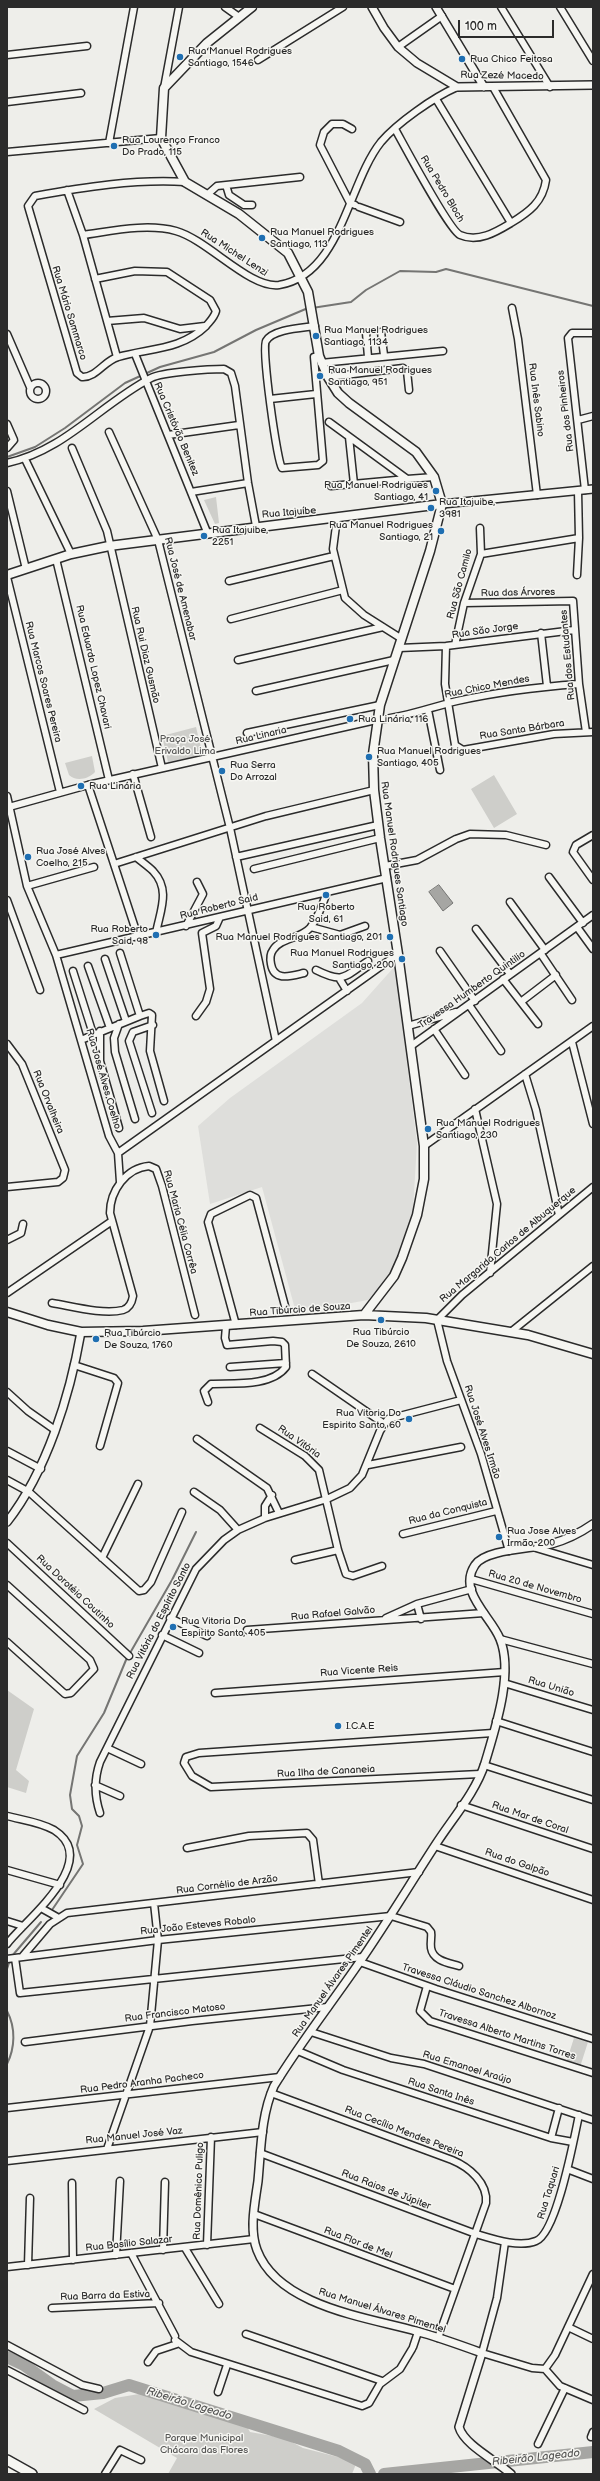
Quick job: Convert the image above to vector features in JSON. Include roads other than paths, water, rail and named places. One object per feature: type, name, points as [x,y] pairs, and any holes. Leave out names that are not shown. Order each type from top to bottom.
[{"type":"main road","points":[[252,7],[207,42],[164,88],[161,138],[185,182],[208,194],[276,242],[288,253],[302,277],[308,292],[320,359],[328,377],[338,393],[349,403],[416,452],[434,477],[442,504]]},
{"type":"main road","name":"Rua Itajuíbe","points":[[7,576],[71,554],[109,546],[207,532],[336,518],[442,504]]},
{"type":"main road","name":"Rua Manuel Rodrigues Santiago","points":[[364,1315],[394,1276],[402,1258],[417,1215],[424,1179],[424,1146],[398,954],[378,825],[374,790],[373,754],[376,720],[380,705],[394,660],[400,648],[442,504]]},
{"type":"main road","name":"Rua Tibúrcio de Souza","points":[[7,1312],[48,1325],[81,1332],[143,1331],[364,1315],[436,1320],[512,1332],[593,1354]]},
{"type":"main road","points":[[7,2460],[32,2474]]},
{"type":"street","points":[[109,143],[134,7]]},
{"type":"street","points":[[164,88],[180,7]]},
{"type":"street","points":[[225,7],[239,17]]},
{"type":"street","points":[[258,60],[343,7]]},
{"type":"street","name":"Rua Zezé Macedo","points":[[372,7],[384,28],[398,47],[417,63],[457,87],[550,87],[593,85]]},
{"type":"street","points":[[436,7],[484,87]]},
{"type":"street","points":[[501,7],[550,87]]},
{"type":"street","points":[[560,7],[593,61]]},
{"type":"street","points":[[398,47],[442,16]]},
{"type":"street","points":[[7,56],[87,46]]},
{"type":"street","points":[[302,277],[332,243],[355,205],[361,174],[372,156],[395,129],[436,99],[457,87]]},
{"type":"street","name":"Rua Pedro Bloch","points":[[395,129],[437,204],[456,233],[470,238],[486,235],[511,223],[536,206],[541,198],[546,180],[493,87]]},
{"type":"street","points":[[7,102],[81,93]]},
{"type":"street","points":[[436,99],[511,223]]},
{"type":"street","points":[[352,129],[342,124],[332,124],[324,132],[320,145],[355,205],[400,222]]},
{"type":"street","points":[[7,151],[161,138]]},
{"type":"street","points":[[208,194],[217,186],[300,177]]},
{"type":"street","points":[[95,279],[135,271],[166,272],[210,300],[216,311],[206,326],[185,342],[117,357],[108,321],[95,279],[83,235],[67,190],[142,182],[185,182]]},
{"type":"street","points":[[226,185],[229,195],[244,205],[252,205]]},
{"type":"street","name":"Rua Mário Sammarco","points":[[67,190],[35,196],[28,206],[77,373],[82,377],[90,376],[117,357]]},
{"type":"street","name":"Rua Michel Lenzi","points":[[83,235],[140,228],[175,231],[196,240],[268,285],[281,284],[302,277]]},
{"type":"street","name":"Rua Inês Sabino","points":[[512,308],[518,338],[537,495]]},
{"type":"street","points":[[108,321],[144,318],[180,329],[206,326]]},
{"type":"street","points":[[314,323],[288,329],[271,336],[265,341],[264,349],[270,399],[281,466],[318,465],[324,457],[316,394],[314,357],[320,359],[368,357],[443,350]]},
{"type":"street","points":[[381,332],[384,355]]},
{"type":"street","name":"Rua dos Pinheiros","points":[[581,491],[578,420],[568,343],[569,336],[574,332],[593,333]]},
{"type":"street","points":[[366,333],[368,357]]},
{"type":"street","points":[[7,334],[30,387]]},
{"type":"street","points":[[7,463],[25,459],[66,437],[144,379],[135,354]]},
{"type":"street","points":[[328,377],[403,368],[407,371],[409,390]]},
{"type":"street","name":"Rua Cristóvão Benitez","points":[[207,532],[192,492],[144,379],[156,376],[219,369],[228,371],[232,376],[256,526]]},
{"type":"street","points":[[270,399],[316,394]]},
{"type":"street","points":[[578,420],[593,416]]},
{"type":"street","points":[[329,422],[406,479]]},
{"type":"street","points":[[7,424],[14,437],[13,442],[7,448]]},
{"type":"street","points":[[168,435],[239,425]]},
{"type":"street","name":"Rua José de Amenabar","points":[[108,432],[158,540],[230,828],[276,1041]]},
{"type":"street","points":[[349,437],[354,484]]},
{"type":"street","name":"Rua Rui Diaz Gusmão","points":[[72,448],[107,531],[109,546],[162,768]]},
{"type":"street","points":[[25,459],[71,554]]},
{"type":"street","points":[[331,486],[434,477]]},
{"type":"street","points":[[192,492],[248,483]]},
{"type":"street","name":"Rua Itajuíbe","points":[[442,504],[593,489]]},
{"type":"street","points":[[7,491],[26,569]]},
{"type":"street","points":[[577,575],[581,491]]},
{"type":"street","points":[[336,518],[332,541],[334,556],[343,590],[348,602],[402,639]]},
{"type":"street","name":"Rua São Camilo","points":[[455,645],[464,604],[481,554],[480,528]]},
{"type":"street","points":[[481,554],[579,538]]},
{"type":"street","points":[[229,581],[334,556]]},
{"type":"street","name":"Rua Eduardo Lopez Chavari","points":[[56,559],[109,780]]},
{"type":"street","name":"Rua Marcos Soares Pereira","points":[[7,576],[60,792]]},
{"type":"street","points":[[231,619],[343,590]]},
{"type":"street","name":"Rua das Árvores","points":[[464,604],[573,601]]},
{"type":"street","name":"Rua dos Estudantes","points":[[573,601],[579,684],[590,732]]},
{"type":"street","points":[[238,660],[383,627]]},
{"type":"street","name":"Rua São Jorge","points":[[400,648],[446,646],[540,633],[574,630]]},
{"type":"street","points":[[540,633],[547,686]]},
{"type":"street","points":[[446,646],[447,704]]},
{"type":"street","points":[[256,691],[394,660]]},
{"type":"street","name":"Rua Chico Mendes","points":[[376,720],[399,718],[447,704],[547,686],[579,684]]},
{"type":"street","name":"Rua Santa Bárbara","points":[[447,704],[455,745],[463,750],[554,734],[590,732]]},
{"type":"street","points":[[247,733],[380,705]]},
{"type":"street","points":[[428,710],[440,770]]},
{"type":"street","name":"Rua Linaria","points":[[9,806],[133,774],[376,720]]},
{"type":"street","points":[[133,774],[151,837]]},
{"type":"street","points":[[88,785],[138,937]]},
{"type":"street","points":[[114,864],[266,816],[374,790]]},
{"type":"street","name":"Rua José Alves Coelho","points":[[7,796],[27,886],[56,955],[109,1136],[118,1153]]},
{"type":"street","points":[[236,858],[378,825]]},
{"type":"street","points":[[385,866],[417,860],[456,839],[470,834],[506,835],[546,845]]},
{"type":"street","points":[[593,835],[576,846],[573,852],[593,880]]},
{"type":"street","points":[[254,869],[380,838]]},
{"type":"street","points":[[136,857],[154,871],[162,884],[164,900],[156,933]]},
{"type":"street","points":[[27,886],[94,867]]},
{"type":"street","points":[[549,876],[583,923]]},
{"type":"street","name":"Rua Roberto Said","points":[[56,955],[156,933],[387,878]]},
{"type":"street","points":[[186,926],[203,894],[197,882]]},
{"type":"street","points":[[304,973],[281,977],[277,976],[271,967],[270,957],[278,944],[296,938],[311,927],[327,892]]},
{"type":"street","points":[[7,900],[40,990]]},
{"type":"street","points":[[510,902],[572,1000]]},
{"type":"street","name":"Travessa Humberto Quintilio","points":[[411,1046],[593,916]]},
{"type":"street","points":[[196,1016],[206,1002],[210,989],[202,934],[216,926],[220,917]]},
{"type":"street","points":[[311,927],[340,935],[364,926]]},
{"type":"street","points":[[577,927],[593,949]]},
{"type":"street","points":[[476,929],[510,974]]},
{"type":"street","points":[[440,952],[475,1001]]},
{"type":"street","points":[[120,953],[140,1016]]},
{"type":"street","points":[[52,1303],[108,1310],[123,1310],[130,1305],[133,1296],[110,1213],[112,1196],[120,1182],[118,1153],[398,954]]},
{"type":"street","points":[[105,959],[126,1021]]},
{"type":"street","points":[[316,970],[333,979],[339,978],[368,961]]},
{"type":"street","points":[[88,966],[110,1028]]},
{"type":"street","points":[[73,971],[93,1034]]},
{"type":"street","points":[[522,1001],[556,976]]},
{"type":"street","points":[[339,978],[347,991]]},
{"type":"street","points":[[503,979],[522,1001],[538,1024]]},
{"type":"street","points":[[469,1005],[501,1051]]},
{"type":"street","points":[[408,1026],[462,1010]]},
{"type":"street","points":[[81,1040],[140,1016],[149,1013],[152,1015],[153,1025],[149,1042],[150,1051],[164,1101]]},
{"type":"street","points":[[119,1024],[114,1038],[115,1052],[135,1119]]},
{"type":"street","points":[[152,1113],[129,1041],[133,1032],[153,1025]]},
{"type":"street","points":[[424,1146],[593,1026]]},
{"type":"street","points":[[434,1029],[465,1075]]},
{"type":"street","points":[[100,1031],[100,1061],[119,1128]]},
{"type":"street","points":[[572,1042],[593,1124]]},
{"type":"street","name":"Rua Orvalheira","points":[[7,1044],[22,1064],[65,1170],[63,1178],[58,1182],[7,1188]]},
{"type":"street","points":[[525,1074],[536,1110],[560,1215]]},
{"type":"street","points":[[476,1109],[494,1184],[497,1204],[490,1273]]},
{"type":"street","name":"Rua Maria Célia Corrêa","points":[[120,1182],[146,1166],[156,1168],[195,1315]]},
{"type":"street","name":"Rua Margarida Carlos de Albuquerque","points":[[436,1320],[593,1187]]},
{"type":"street","points":[[236,1325],[208,1222],[211,1214],[250,1195],[256,1198],[285,1306]]},
{"type":"street","points":[[7,1293],[112,1221]]},
{"type":"street","points":[[7,1240],[21,1233],[23,1224]]},
{"type":"street","points":[[512,1332],[593,1266]]},
{"type":"street","name":"Rua José Alves Irmão","points":[[436,1320],[447,1361],[481,1454],[496,1511],[509,1551]]},
{"type":"street","points":[[208,1402],[204,1391],[207,1386],[260,1380],[281,1372],[286,1363],[285,1345],[278,1341],[227,1345],[225,1338],[226,1326]]},
{"type":"street","points":[[7,1522],[28,1492],[41,1469],[74,1364],[81,1332]]},
{"type":"street","points":[[230,1367],[286,1363]]},
{"type":"street","points":[[74,1364],[114,1378],[118,1383],[100,1446]]},
{"type":"street","points":[[312,1374],[383,1423],[394,1417],[461,1400]]},
{"type":"street","points":[[7,1392],[28,1411],[54,1430]]},
{"type":"street","name":"Rua Vitória do Espírito Santo","points":[[100,1813],[96,1798],[97,1771],[106,1748],[170,1618],[196,1569],[224,1540],[238,1530],[279,1513],[327,1499],[350,1488],[357,1482],[368,1465],[383,1423]]},
{"type":"street","name":"Rua Vitória","points":[[260,1428],[315,1464],[323,1480],[338,1550],[344,1569],[349,1576],[382,1566]]},
{"type":"street","points":[[197,1439],[267,1488],[272,1495],[279,1513]]},
{"type":"street","points":[[368,1465],[461,1447]]},
{"type":"street","points":[[7,1451],[41,1469]]},
{"type":"street","points":[[7,1480],[28,1492],[136,1589],[144,1590],[153,1579],[182,1512]]},
{"type":"street","points":[[102,1558],[138,1484]]},
{"type":"street","points":[[194,1492],[220,1510],[238,1530]]},
{"type":"street","points":[[265,1518],[265,1506],[272,1495]]},
{"type":"street","name":"Rua da Conquista","points":[[404,1534],[496,1511]]},
{"type":"street","points":[[470,1579],[474,1566],[481,1558],[509,1551],[536,1548],[573,1536],[593,1524]]},
{"type":"street","name":"Rua Dorotéia Coutinho","points":[[7,1543],[129,1656]]},
{"type":"street","points":[[536,1548],[593,1565]]},
{"type":"street","points":[[295,1560],[338,1550]]},
{"type":"street","name":"Rua Manuel Álvares Pimentel","points":[[470,1579],[477,1605],[484,1613],[500,1639],[504,1650],[504,1683],[484,1766],[391,1916],[280,2077],[271,2093],[260,2153],[254,2214],[254,2239],[261,2260],[296,2293],[345,2312],[418,2332],[532,2368],[544,2369]]},
{"type":"street","name":"Rua 20 de Novembro","points":[[470,1579],[593,1614]]},
{"type":"street","points":[[7,1585],[90,1660],[94,1669],[71,1693],[65,1694],[7,1642]]},
{"type":"street","points":[[383,1620],[417,1604],[472,1589]]},
{"type":"street","points":[[417,1604],[421,1619]]},
{"type":"street","name":"Rua Rafael Galvão","points":[[246,1630],[357,1624],[383,1620],[421,1619],[484,1613]]},
{"type":"street","points":[[170,1618],[207,1636]]},
{"type":"street","points":[[162,1635],[199,1653]]},
{"type":"street","points":[[500,1639],[593,1664]]},
{"type":"street","name":"Rua Vicente Reis","points":[[215,1692],[505,1672]]},
{"type":"street","name":"Rua União","points":[[504,1683],[593,1710]]},
{"type":"street","points":[[496,1721],[593,1752]]},
{"type":"street","name":"Rua Ilha de Cananeia","points":[[480,1774],[211,1787],[192,1776],[184,1763],[186,1757],[199,1753],[493,1733]]},
{"type":"street","points":[[106,1748],[141,1764]]},
{"type":"street","points":[[484,1766],[593,1800]]},
{"type":"street","points":[[96,1785],[120,1796]]},
{"type":"street","name":"Rua Mar de Coral","points":[[461,1805],[593,1849]]},
{"type":"street","points":[[7,1816],[48,1827],[65,1841],[69,1854],[60,1885],[7,1944]]},
{"type":"street","points":[[187,1848],[249,1836],[307,1833],[313,1840],[319,1884]]},
{"type":"street","name":"Rua do Galpão","points":[[435,1846],[593,1900]]},
{"type":"street","points":[[7,1870],[60,1885]]},
{"type":"street","name":"Rua Cornélio de Arzão","points":[[57,1917],[68,1913],[418,1872]]},
{"type":"street","points":[[107,2149],[150,2026],[158,1940],[154,1903]]},
{"type":"street","points":[[22,1957],[34,1940],[57,1917],[40,1908]]},
{"type":"street","points":[[391,1916],[427,1927],[431,1932],[431,1947],[434,1955],[442,1961],[459,1966]]},
{"type":"street","name":"Rua João Esteves Robalo","points":[[11,1959],[158,1940],[391,1916]]},
{"type":"street","points":[[7,1921],[24,1926]]},
{"type":"street","points":[[11,1959],[19,1992],[155,1981],[362,1959]]},
{"type":"street","name":"Travessa Cláudio Sanchez Albornoz","points":[[362,1959],[427,1986],[593,2039]]},
{"type":"street","name":"Travessa Alberto Martins Torres","points":[[427,1986],[420,2011],[430,2020],[593,2073]]},
{"type":"street","name":"Rua Francisco Matoso","points":[[25,2042],[150,2026],[328,2008]]},
{"type":"street","name":"Rua Emanoel Araújo","points":[[311,2032],[394,2060],[424,2064],[593,2120]]},
{"type":"street","name":"Rua Santa Inês","points":[[298,2051],[343,2070],[551,2138],[573,2142]]},
{"type":"street","name":"Rua Pedro Aranha Pacheco","points":[[7,2108],[280,2077]]},
{"type":"street","name":"Rua Cecílio Mendes Pereira","points":[[271,2093],[461,2164],[481,2183],[487,2196],[476,2234],[438,2338]]},
{"type":"street","points":[[551,2138],[559,2108]]},
{"type":"street","name":"Rua Taquari","points":[[505,2242],[532,2242],[543,2236],[556,2210],[579,2115]]},
{"type":"street","name":"Rua Manuel José Vaz","points":[[7,2161],[263,2132]]},
{"type":"street","name":"Rua Domênico Puligo","points":[[207,2246],[211,2137]]},
{"type":"street","name":"Rua Raios de Júpiter","points":[[260,2153],[476,2234],[505,2242]]},
{"type":"street","points":[[567,2169],[593,2179]]},
{"type":"street","points":[[116,2255],[120,2181]]},
{"type":"street","points":[[163,2250],[165,2182]]},
{"type":"street","points":[[72,2183],[73,2260]]},
{"type":"street","points":[[28,2265],[30,2198]]},
{"type":"street","name":"Rua Flor de Mel","points":[[254,2214],[455,2289]]},
{"type":"street","name":"Rua Basílio Salazar","points":[[7,2267],[207,2246],[254,2239]]},
{"type":"street","points":[[505,2242],[497,2298],[482,2353],[460,2420],[461,2432],[469,2442],[511,2474]]},
{"type":"street","points":[[185,2248],[220,2304]]},
{"type":"street","points":[[131,2253],[159,2303],[176,2340],[191,2352],[227,2365],[362,2406],[369,2404],[382,2381],[400,2369],[412,2348],[418,2332]]},
{"type":"street","points":[[593,2274],[555,2355],[544,2369],[556,2383],[593,2400]]},
{"type":"street","name":"Rua Barra da Estiva","points":[[52,2308],[159,2303]]},
{"type":"street","points":[[568,2327],[593,2339]]},
{"type":"street","points":[[246,2334],[382,2381]]},
{"type":"street","points":[[148,2362],[156,2351],[176,2340]]},
{"type":"street","points":[[7,2345],[82,2385],[100,2389]]},
{"type":"street","points":[[218,2392],[227,2365]]},
{"type":"street","points":[[7,2370],[84,2410]]},
{"type":"street","points":[[538,2444],[565,2388]]},
{"type":"street","points":[[105,2474],[120,2450],[141,2460]]},
{"type":"waterway","points":[[312,308],[351,302],[366,290],[400,271],[436,272],[446,269],[593,306]]},
{"type":"waterway","points":[[7,457],[35,447],[65,428],[125,383],[160,367],[214,352],[256,330],[308,308]]},
{"type":"waterway","points":[[52,1910],[83,1864],[77,1845],[82,1826],[79,1816],[72,1809],[70,1795],[77,1756],[104,1713],[126,1660],[172,1580],[196,1532]]},
{"type":"waterway","points":[[12,1956],[41,1922]]},
{"type":"waterway","points":[[7,1969],[10,1960]]},
{"type":"waterway","points":[[7,2011],[13,2031],[12,2051],[7,2064]]},
{"type":"waterway","name":"Ribeirão Lageado","points":[[7,2357],[24,2365],[52,2385],[73,2396],[103,2393],[129,2385],[339,2451],[365,2464],[370,2474]]},
{"type":"waterway","name":"Ribeirão Lageado","points":[[384,2474],[593,2452]]},
{"type":"place","name":"Rua Manuel Rodrigues Santiago, 1546","points":[[180,57]]},
{"type":"place","name":"Rua Chico Feitosa","points":[[462,59]]},
{"type":"place","name":"Rua Lourenço Franco Do Prado, 115","points":[[114,146]]},
{"type":"place","name":"Rua Manuel Rodrigues Santiago, 113","points":[[262,238]]},
{"type":"place","name":"Rua Manuel Rodrigues Santiago, 1134","points":[[316,336]]},
{"type":"place","name":"Rua Manuel Rodrigues Santiago, 951","points":[[320,376]]},
{"type":"place","name":"Rua Manuel Rodrigues Santiago, 41","points":[[436,491]]},
{"type":"place","name":"Rua Itajuibe, 3981","points":[[431,508]]},
{"type":"place","name":"Rua Manuel Rodrigues Santiago, 21","points":[[441,531]]},
{"type":"place","name":"Rua Itajuibe, 2251","points":[[204,536]]},
{"type":"place","name":"Rua Linária, 116","points":[[350,719]]},
{"type":"place","name":"Rua Manuel Rodrigues Santiago, 405","points":[[369,757]]},
{"type":"place","name":"Rua Serra Do Arrozal","points":[[222,771]]},
{"type":"place","name":"Rua Linária","points":[[81,786]]},
{"type":"place","name":"Rua José Alves Coelho, 215","points":[[28,857]]},
{"type":"place","name":"Rua Roberto Said, 61","points":[[326,895]]},
{"type":"place","name":"Rua Roberto Said, 98","points":[[156,935]]},
{"type":"place","name":"Rua Manuel Rodrigues Santiago, 201","points":[[390,937]]},
{"type":"place","name":"Rua Manuel Rodrigues Santiago, 200","points":[[402,959]]},
{"type":"place","name":"Rua Manuel Rodrigues Santiago, 230","points":[[428,1129]]},
{"type":"place","name":"Rua Tibúrcio De Souza, 2610","points":[[381,1320]]},
{"type":"place","name":"Rua Tibúrcio De Souza, 1760","points":[[96,1339]]},
{"type":"place","name":"Rua Vitoria Do Espirito Santo, 60","points":[[409,1419]]},
{"type":"place","name":"Rua Jose Alves Irmão, 200","points":[[499,1537]]},
{"type":"place","name":"Rua Vitoria Do Espirito Santo, 405","points":[[173,1627]]},
{"type":"place","name":"I.C.A.E","points":[[338,1726]]},
{"type":"park label","name":"Praça José Erivaldo Lima","points":[[185,744]]},
{"type":"park label","name":"Parque Municipal Chácara das Flores","points":[[204,2444]]}]
